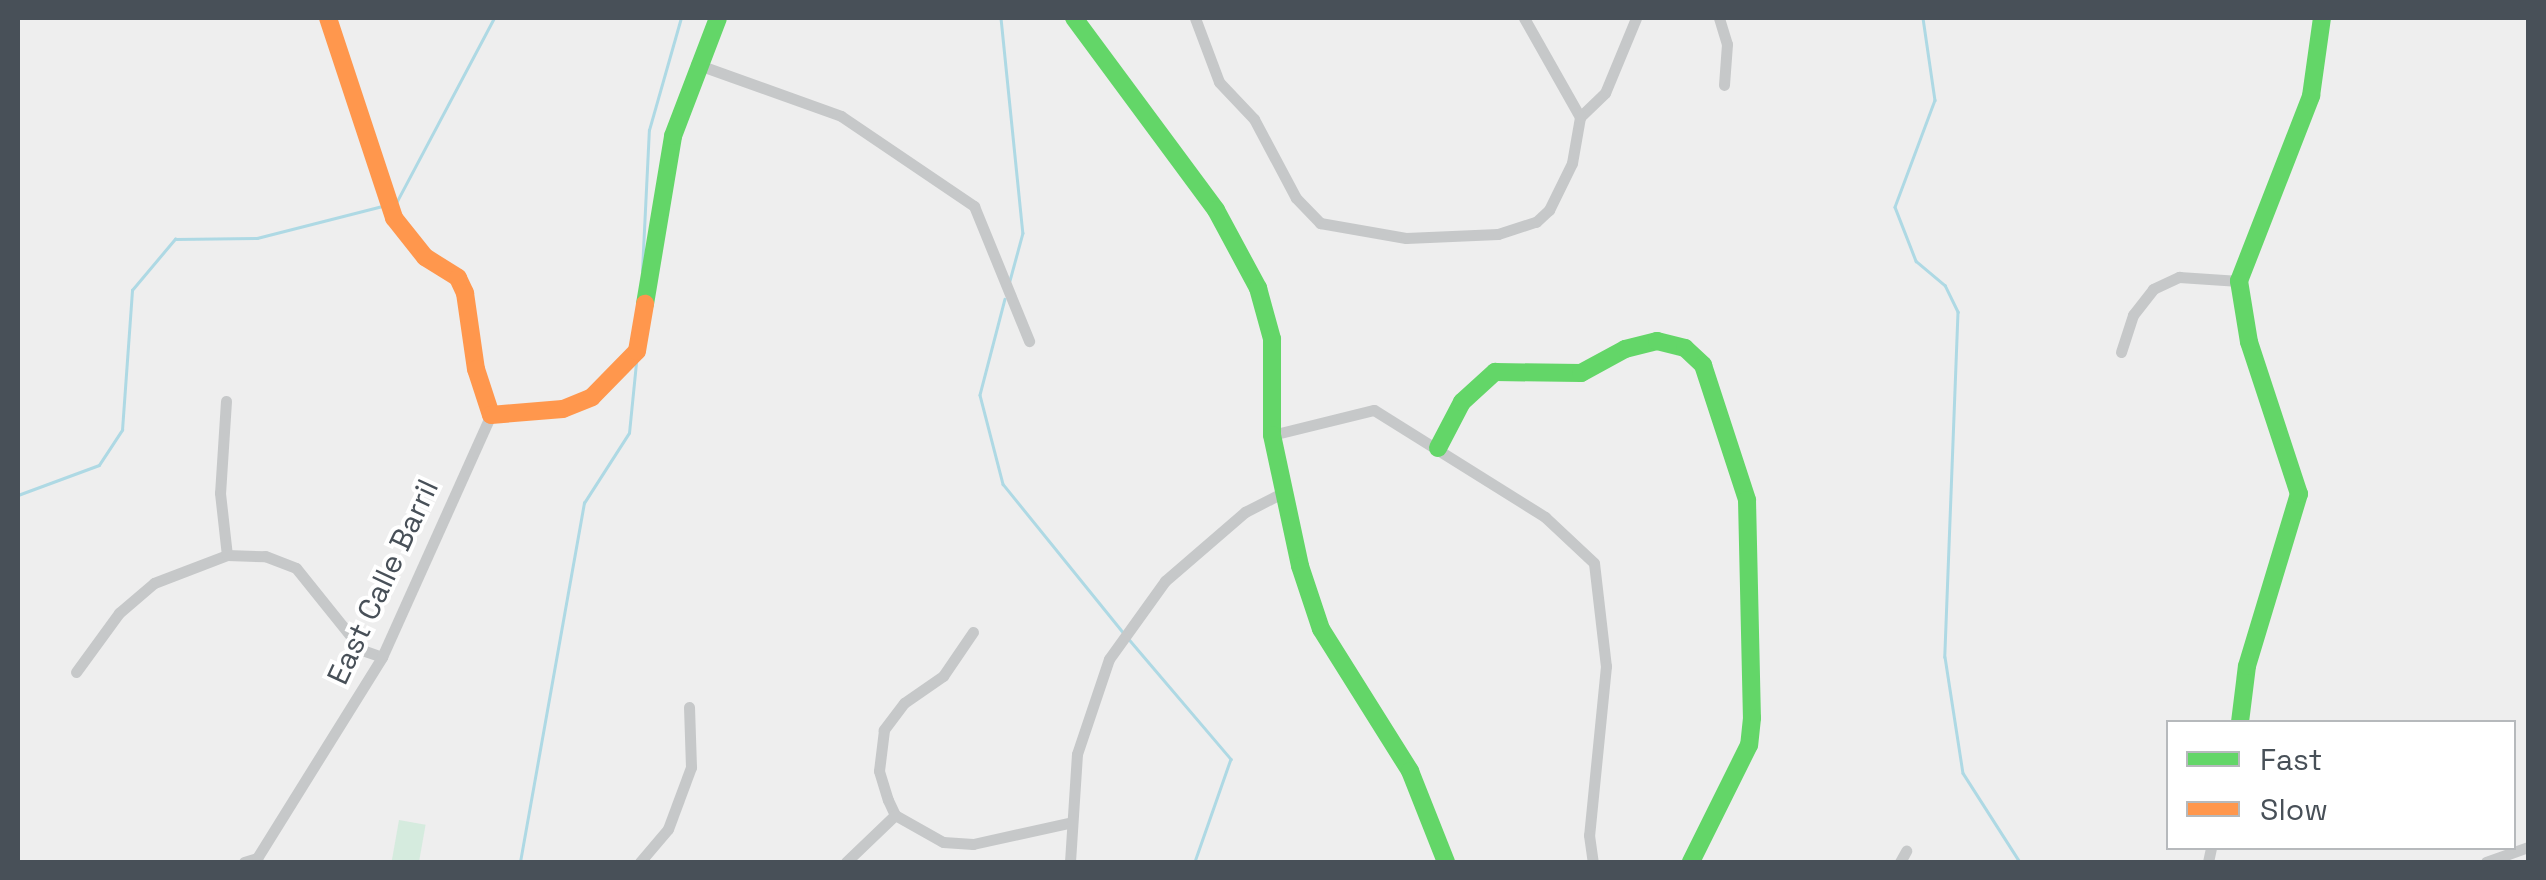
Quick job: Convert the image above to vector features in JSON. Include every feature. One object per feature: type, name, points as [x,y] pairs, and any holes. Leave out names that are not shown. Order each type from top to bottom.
[{"type":"street","points":[[328,18],[394,218],[424,257],[458,278],[465,293],[468,332],[491,415],[563,409],[592,397],[637,352],[673,136],[696,64],[718,18]]},
{"type":"street","points":[[1074,18],[1216,210],[1258,288],[1272,339],[1272,434],[1322,629],[1410,771],[1446,862]]},
{"type":"street","points":[[1195,18],[1220,82],[1254,119],[1296,198],[1320,222],[1355,233],[1477,237],[1536,222],[1561,193],[1580,117],[1605,93],[1636,18]]},
{"type":"street","points":[[1524,18],[1580,117]]},
{"type":"street","points":[[1719,18],[1727,44],[1724,85]]},
{"type":"street","points":[[2240,720],[2248,666],[2299,494],[2249,342],[2239,280],[2311,96],[2322,18]]},
{"type":"street","points":[[696,64],[841,116],[974,206],[1029,341]]},
{"type":"street","points":[[2121,352],[2134,315],[2154,289],[2179,276],[2239,280]]},
{"type":"street","points":[[1438,448],[1469,392],[1495,372],[1581,374],[1625,349],[1658,341],[1685,348],[1703,365],[1747,500],[1752,718],[1749,745],[1690,862]]},
{"type":"street","points":[[226,401],[220,493],[227,554]]},
{"type":"street","points":[[1272,434],[1374,410],[1546,517],[1594,563],[1606,666],[1590,835],[1593,862]]},
{"type":"street","name":"East Calle Barril","points":[[253,861],[382,658],[491,415]]},
{"type":"street","points":[[1070,862],[1068,823],[1088,716],[1127,628],[1210,540],[1284,492]]},
{"type":"street","points":[[76,672],[119,613],[154,582],[227,554],[264,556],[296,568],[362,650],[382,658]]},
{"type":"street","points":[[972,632],[943,676],[904,703],[884,730],[878,771],[895,815],[943,842],[972,844],[1068,823]]},
{"type":"street","points":[[640,862],[678,810],[692,767],[689,707]]},
{"type":"street","points":[[846,862],[895,815]]},
{"type":"street","points":[[2486,862],[2528,847]]},
{"type":"green space","points":[[399,820],[426,825],[419,862],[392,861]]},
{"type":"waterway","points":[[396,203],[494,18]]},
{"type":"waterway","points":[[642,271],[649,130],[681,18]]},
{"type":"waterway","points":[[1001,18],[1023,233],[1010,281]]},
{"type":"waterway","points":[[1923,18],[1935,100],[1895,207],[1916,261],[1945,285],[1958,312],[1945,657],[1963,773],[2020,862]]},
{"type":"waterway","points":[[18,495],[99,465],[122,430],[132,290],[175,239],[257,238],[383,206]]},
{"type":"waterway","points":[[1005,299],[980,395],[1003,484],[1123,632]]},
{"type":"waterway","points":[[520,862],[584,503],[629,433],[636,363]]},
{"type":"waterway","points":[[1128,638],[1231,759],[1195,862]]},
{"type":"traffic: fast","points":[[645,304],[673,136],[718,18]]},
{"type":"traffic: fast","points":[[1074,18],[1216,210],[1258,288],[1272,339],[1272,435],[1300,566],[1321,629],[1410,771],[1446,862]]},
{"type":"traffic: fast","points":[[2240,720],[2247,666],[2299,494],[2249,342],[2239,281],[2311,96],[2322,18]]},
{"type":"traffic: fast","points":[[1438,448],[1462,402],[1495,372],[1581,373],[1625,349],[1657,341],[1685,348],[1703,365],[1747,500],[1752,718],[1749,745],[1691,862]]},
{"type":"traffic: slow","points":[[328,18],[394,218],[425,257],[458,278],[465,293],[476,369],[491,415],[563,409],[592,397],[637,351],[645,304]]}]
